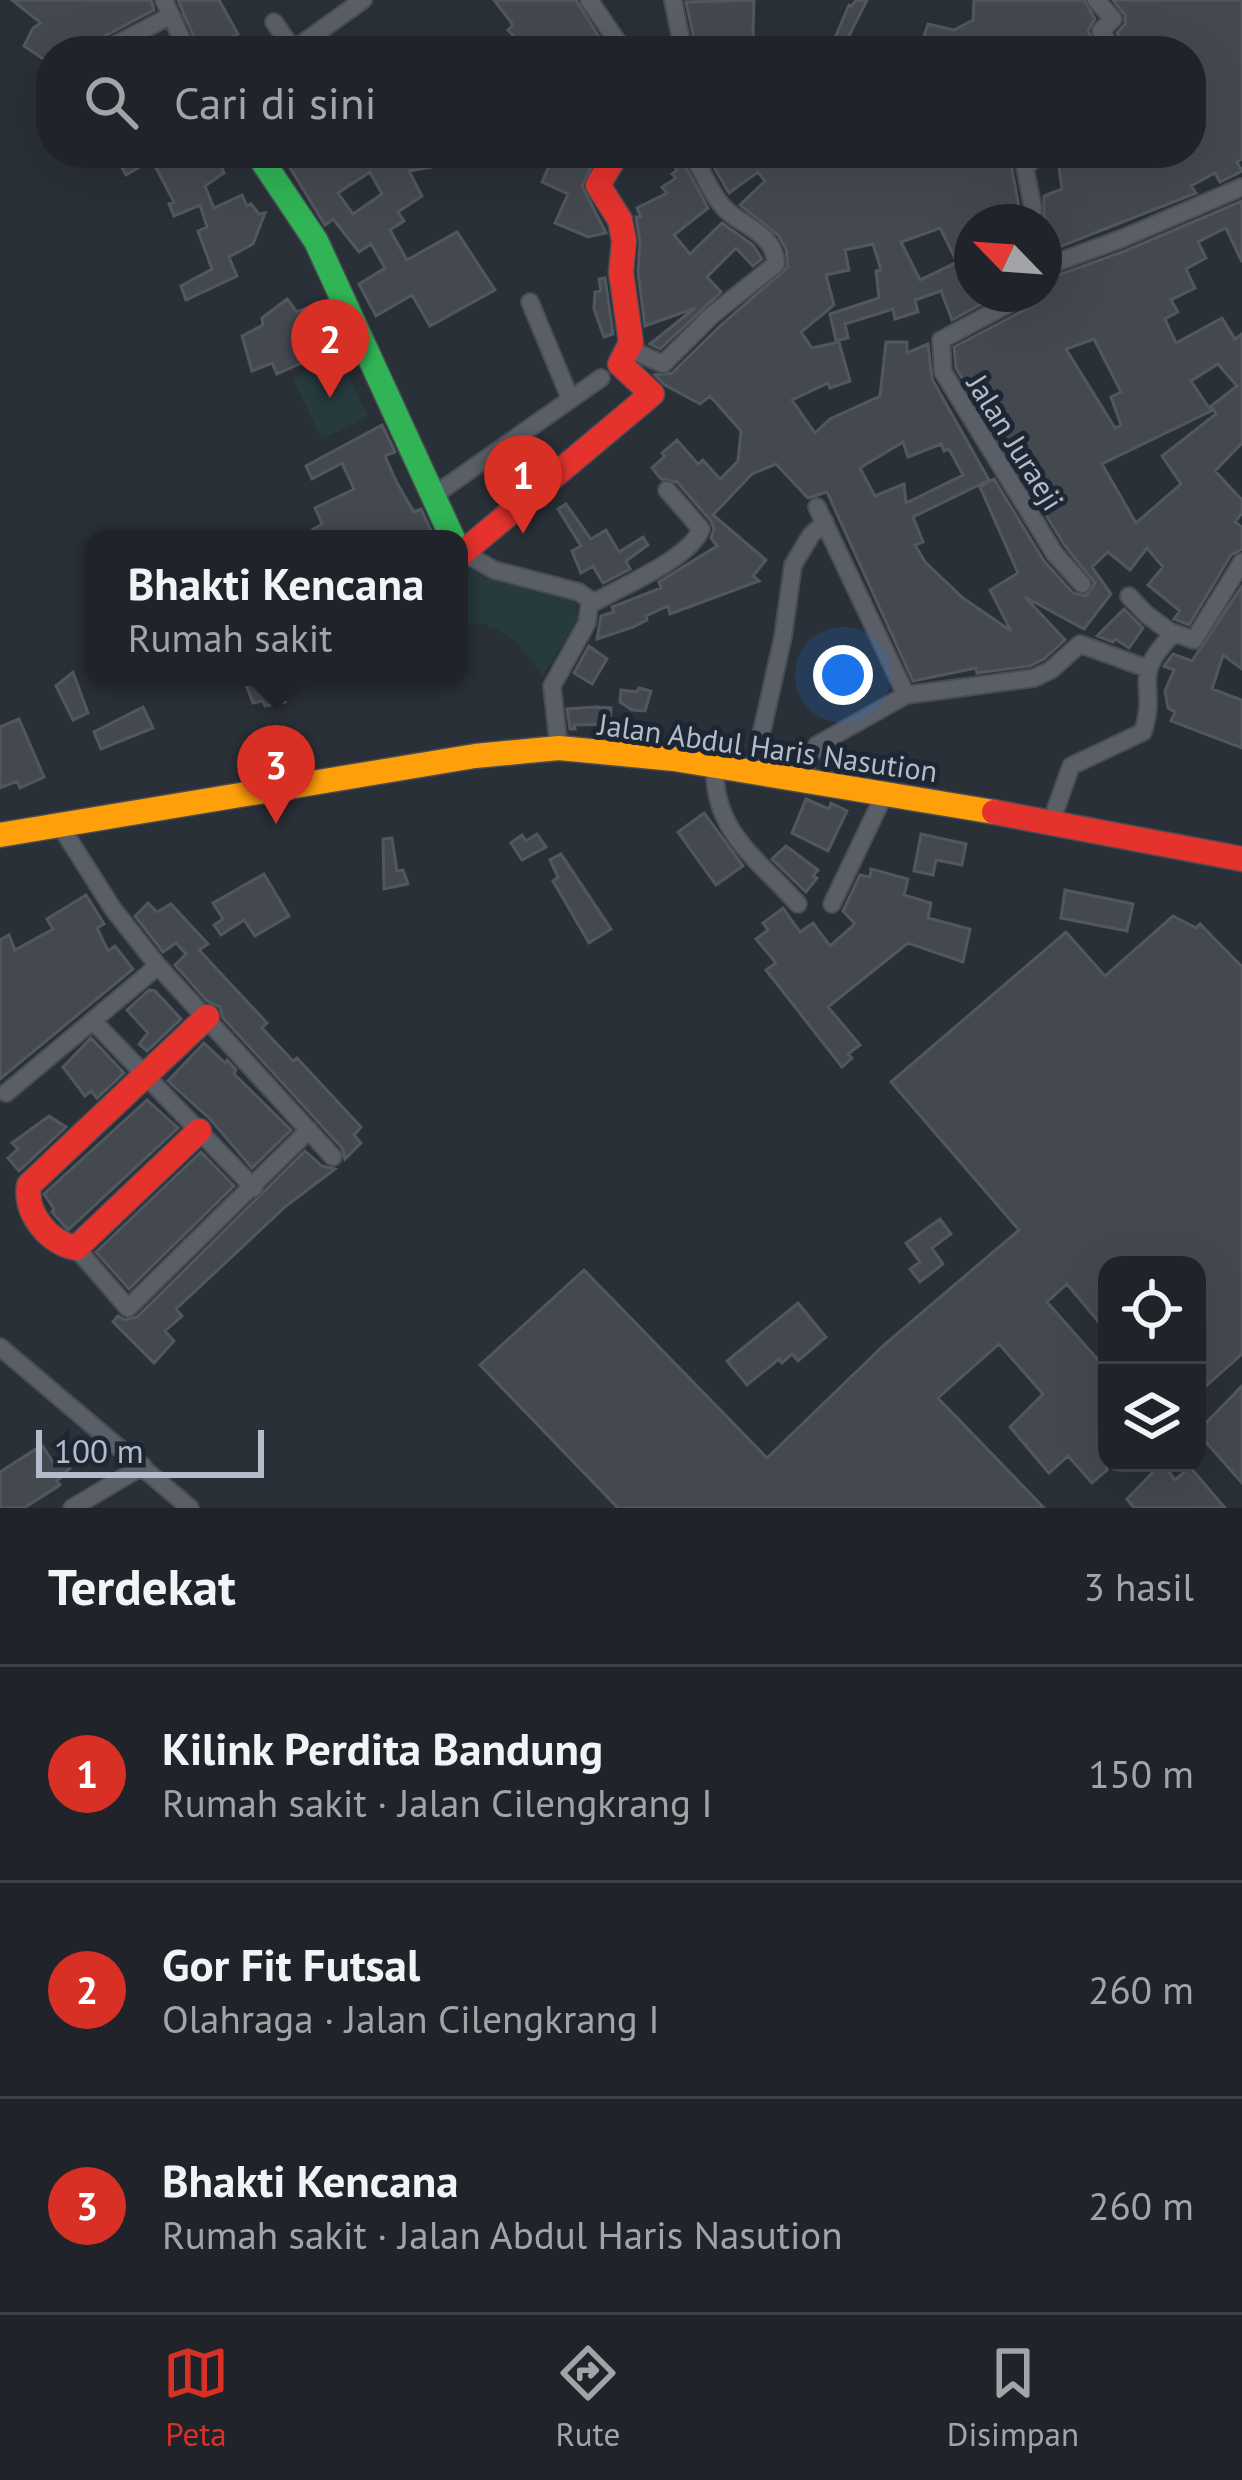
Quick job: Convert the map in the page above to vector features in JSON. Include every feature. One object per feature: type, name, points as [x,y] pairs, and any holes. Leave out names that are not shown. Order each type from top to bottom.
[{"type":"main road","points":[[267,168],[316,241],[449,530]]},
{"type":"main road","points":[[468,540],[651,397],[650,389],[620,364],[629,350],[620,220],[598,185],[608,168]]},
{"type":"main road","name":"Jalan Abdul Haris Nasution","points":[[0,835],[475,756],[559,748],[886,791],[1242,859]]},
{"type":"main road","points":[[199,1131],[76,1248],[60,1245],[27,1205],[29,1185],[207,1016]]},
{"type":"street","points":[[313,36],[363,0]]},
{"type":"street","points":[[589,0],[614,36]]},
{"type":"street","points":[[673,0],[680,36]]},
{"type":"street","points":[[1096,0],[1113,19],[1101,32],[1104,36]]},
{"type":"street","points":[[126,36],[167,8],[180,36]]},
{"type":"street","points":[[274,22],[284,36]]},
{"type":"street","points":[[629,350],[663,364],[712,315],[776,264],[774,250],[750,223],[723,208],[700,168]]},
{"type":"street","points":[[1025,168],[1031,204]]},
{"type":"street","points":[[1062,260],[1242,187]]},
{"type":"street","points":[[530,302],[570,398]]},
{"type":"street","name":"Jalan Juraeji","points":[[993,312],[941,340],[943,372],[1054,554],[1082,584]]},
{"type":"street","points":[[433,496],[601,378]]},
{"type":"street","points":[[559,748],[552,686],[587,622],[591,604],[687,550],[701,534],[668,490]]},
{"type":"street","points":[[753,771],[783,638],[793,565],[821,515],[906,695]]},
{"type":"street","points":[[468,554],[494,570],[579,592],[591,604]]},
{"type":"street","points":[[1130,596],[1172,634],[1194,640],[1242,562]]},
{"type":"street","points":[[1050,825],[1071,766],[1143,732],[1148,709],[1146,668],[1172,634]]},
{"type":"street","points":[[803,778],[818,745],[906,695],[1034,679],[1080,644],[1146,668]]},
{"type":"street","points":[[715,765],[714,793],[721,814],[798,904]]},
{"type":"street","points":[[832,904],[886,791]]},
{"type":"street","points":[[61,826],[112,909],[158,966],[332,1157]]},
{"type":"street","points":[[6,1094],[158,966]]},
{"type":"street","points":[[93,1021],[254,1188]]},
{"type":"street","points":[[76,1248],[128,1308],[309,1130]]},
{"type":"street","points":[[0,1347],[190,1508]]},
{"type":"street","points":[[72,1508],[143,1466]]},
{"type":"green space","points":[[339,356],[368,417],[322,439],[293,379]]},
{"type":"green space","points":[[468,569],[575,598],[578,620],[542,676],[508,636],[468,623]]},
{"type":"building","points":[[12,0],[151,0],[154,10],[105,36],[36,36],[36,54],[24,46],[41,23]]},
{"type":"building","points":[[178,0],[219,0],[238,34],[234,36],[194,36]]},
{"type":"building","points":[[494,0],[576,0],[598,36],[514,36],[508,30],[513,25]]},
{"type":"building","points":[[754,0],[754,36],[693,36],[686,2]]},
{"type":"building","points":[[856,0],[867,0],[849,36],[836,36],[849,5]]},
{"type":"building","points":[[974,0],[1084,0],[1095,19],[1088,31],[1090,36],[924,36],[928,24],[954,30],[973,20]]},
{"type":"building","points":[[1113,0],[1242,0],[1242,159],[1237,162],[1242,171],[1220,182],[1215,173],[1191,186],[1196,193],[1062,246],[1062,204],[1044,204],[1044,196],[1062,189],[1059,168],[1206,168],[1206,36],[1118,36],[1125,15]]},
{"type":"building","points":[[156,168],[222,168],[224,173],[205,186],[214,208],[242,195],[247,206],[265,213],[253,244],[229,257],[237,276],[186,300],[181,286],[212,269],[198,231],[207,227],[200,205],[174,216],[169,204],[174,202]]},
{"type":"building","points":[[290,168],[426,168],[409,171],[422,196],[398,212],[404,221],[390,230],[407,260],[457,232],[495,290],[430,326],[412,295],[376,316],[359,284],[385,268],[371,244],[359,252],[333,219],[325,225]],"holes":[[[370,172],[382,194],[353,214],[338,193]]]},
{"type":"building","points":[[548,168],[591,168],[582,186],[606,233],[588,237],[555,223],[568,194],[542,182]]},
{"type":"building","points":[[686,168],[708,208],[674,235],[690,254],[722,223],[753,245],[762,259],[753,266],[736,248],[707,277],[721,292],[660,349],[650,344],[695,308],[645,326],[636,217],[641,217],[637,208],[667,193],[662,187],[676,178],[672,174]]},
{"type":"building","points":[[715,168],[1013,168],[1018,204],[954,204],[954,256],[940,228],[901,242],[920,280],[954,263],[954,312],[967,312],[952,320],[941,291],[915,300],[918,312],[895,319],[893,309],[845,324],[848,338],[836,341],[830,314],[879,298],[876,271],[881,270],[873,244],[845,250],[849,270],[826,275],[834,305],[801,332],[812,348],[839,342],[850,381],[830,388],[828,383],[792,400],[815,433],[830,419],[880,396],[886,342],[907,342],[907,353],[928,344],[932,379],[989,480],[913,517],[923,542],[915,545],[925,562],[963,598],[1011,631],[990,590],[1018,573],[980,487],[994,479],[1044,561],[1073,593],[1086,596],[1095,583],[1065,546],[956,368],[954,347],[1021,312],[1062,312],[1062,274],[1242,201],[1242,262],[1226,228],[1198,242],[1206,258],[1186,269],[1195,288],[1171,300],[1178,312],[1165,319],[1176,343],[1222,318],[1235,339],[1242,334],[1242,443],[1215,471],[1242,500],[1242,513],[1235,522],[1242,527],[1242,549],[1231,555],[1189,625],[1174,619],[1180,611],[1148,585],[1163,567],[1147,548],[1130,570],[1108,552],[1092,567],[1111,594],[1084,629],[1025,597],[1065,640],[1044,659],[1030,666],[977,673],[976,668],[913,681],[827,492],[808,498],[776,464],[752,474],[713,515],[766,560],[753,576],[759,581],[670,614],[668,606],[633,627],[597,639],[601,616],[614,612],[612,607],[661,588],[659,582],[717,546],[711,538],[711,521],[677,482],[661,479],[652,468],[677,440],[698,464],[703,460],[720,479],[738,461],[741,431],[710,396],[700,404],[655,375],[672,373],[788,267],[778,235],[740,205],[765,181],[758,172],[729,193]],"holes":[[[1094,339],[1121,392],[1111,397],[1121,425],[1115,428],[1066,349]],[[1218,364],[1237,386],[1211,406],[1216,414],[1162,456],[1181,484],[1136,523],[1102,464],[1211,411],[1191,381]],[[903,442],[908,457],[941,444],[944,451],[949,449],[963,475],[906,503],[904,484],[875,496],[860,468]]]},
{"type":"building","points":[[605,278],[613,334],[604,337],[594,309],[595,292],[601,291],[599,279]]},
{"type":"building","points":[[287,299],[297,312],[312,306],[325,337],[339,331],[345,343],[277,374],[272,363],[252,371],[242,336],[263,325],[262,318]]},
{"type":"building","points":[[382,425],[395,452],[385,456],[397,483],[414,512],[421,509],[431,530],[312,530],[322,524],[315,508],[354,489],[342,463],[312,479],[306,466]]},
{"type":"building","points":[[566,504],[591,539],[606,530],[619,552],[643,537],[648,545],[626,561],[630,569],[603,583],[593,566],[581,573],[572,551],[581,546],[558,509]]},
{"type":"building","points":[[1242,586],[1242,669],[1223,655],[1212,689],[1242,700],[1242,748],[1171,721],[1175,712],[1168,708],[1165,691],[1174,670],[1164,666],[1173,654],[1192,661]]},
{"type":"building","points":[[1124,609],[1143,628],[1129,648],[1097,636]]},
{"type":"building","points":[[589,646],[607,659],[592,684],[574,673]]},
{"type":"building","points":[[73,672],[88,713],[73,720],[56,686]]},
{"type":"building","points":[[246,686],[272,686],[285,702],[265,706],[263,701],[253,703]]},
{"type":"building","points":[[639,688],[651,691],[645,711],[620,702],[621,690],[637,692]]},
{"type":"building","points":[[143,707],[153,728],[101,749],[94,732]]},
{"type":"building","points":[[611,708],[610,724],[570,729],[567,709]]},
{"type":"building","points":[[19,719],[44,777],[20,788],[17,781],[0,788],[0,727]]},
{"type":"building","points":[[806,799],[847,811],[828,851],[792,833]]},
{"type":"building","points":[[704,813],[743,866],[716,885],[678,832]]},
{"type":"building","points":[[537,834],[546,847],[522,860],[511,843],[522,835],[526,841]]},
{"type":"building","points":[[921,834],[966,844],[962,865],[936,860],[933,875],[914,871]]},
{"type":"building","points":[[392,838],[397,871],[403,870],[408,884],[384,889],[383,839]]},
{"type":"building","points":[[786,846],[818,870],[806,892],[772,859]]},
{"type":"building","points":[[561,854],[611,929],[589,943],[553,881],[558,877],[550,860]]},
{"type":"building","points":[[871,869],[908,879],[904,895],[931,903],[928,918],[970,929],[963,962],[908,943],[828,1007],[860,1045],[842,1067],[766,970],[776,963],[756,939],[768,930],[763,923],[783,908],[800,932],[813,923],[830,946],[855,924],[843,911],[860,875],[870,877]]},
{"type":"building","points":[[264,874],[289,916],[255,936],[244,920],[221,935],[214,925],[223,919],[213,903]]},
{"type":"building","points":[[1065,890],[1133,904],[1127,931],[1061,918]]},
{"type":"building","points":[[86,895],[104,924],[97,928],[108,951],[115,946],[133,969],[0,1079],[0,940],[9,935],[15,950],[53,929],[47,919]]},
{"type":"building","points":[[148,903],[157,912],[171,904],[208,944],[199,950],[267,1023],[262,1028],[361,1127],[354,1135],[361,1143],[345,1159],[342,1148],[223,1018],[220,1007],[207,1001],[175,965],[186,954],[176,943],[163,952],[135,916]]},
{"type":"building","points":[[1173,916],[1196,928],[1200,924],[1242,967],[1242,1354],[1206,1386],[1206,1256],[1098,1256],[1098,1321],[1067,1284],[1047,1302],[1098,1360],[1098,1472],[1105,1472],[1092,1483],[1068,1456],[1049,1473],[1010,1427],[1043,1394],[999,1344],[938,1398],[1044,1508],[618,1508],[480,1365],[584,1270],[767,1458],[885,1344],[1019,1230],[891,1082],[1066,932],[1105,976]]},
{"type":"building","points":[[149,990],[181,1019],[147,1051],[139,1044],[148,1033],[127,1010]]},
{"type":"building","points":[[91,1038],[124,1073],[97,1098],[91,1091],[85,1096],[63,1067]]},
{"type":"building","points":[[204,1043],[225,1063],[227,1060],[234,1074],[291,1130],[252,1168],[210,1119],[168,1081]]},
{"type":"building","points":[[147,1100],[178,1128],[68,1230],[44,1194]]},
{"type":"building","points":[[49,1116],[66,1127],[19,1171],[8,1158],[18,1149],[12,1143]]},
{"type":"building","points":[[305,1151],[322,1166],[335,1169],[286,1206],[176,1309],[182,1316],[165,1331],[174,1341],[154,1363],[113,1322],[118,1316],[125,1320],[137,1317]]},
{"type":"building","points":[[201,1152],[234,1186],[129,1289],[96,1252]]},
{"type":"building","points":[[940,1219],[951,1234],[932,1248],[943,1264],[920,1282],[910,1269],[920,1262],[906,1243]]},
{"type":"building","points":[[798,1303],[826,1337],[798,1361],[792,1354],[782,1363],[779,1359],[747,1385],[727,1361]]},
{"type":"building","points":[[1242,1386],[1242,1483],[1206,1442],[1206,1423]]},
{"type":"building","points":[[42,1445],[54,1464],[62,1457],[71,1467],[57,1481],[60,1485],[24,1508],[0,1508],[0,1472]]},
{"type":"building","points":[[1153,1472],[1169,1472],[1175,1480],[1184,1472],[1194,1472],[1225,1508],[1134,1508],[1127,1499]]},
{"type":"waterway","points":[[182,16],[185,29]]},
{"type":"waterway","points":[[660,743],[684,745]]},
{"type":"traffic: fast","points":[[267,168],[316,241],[449,530]]},
{"type":"traffic: slow","points":[[0,835],[475,756],[559,748],[674,759],[994,812]]},
{"type":"traffic: jam","points":[[468,548],[652,394],[620,364],[631,343],[621,272],[620,220],[598,185],[608,168]]},
{"type":"traffic: jam","points":[[994,812],[1242,859]]},
{"type":"traffic: jam","points":[[199,1131],[76,1248],[48,1233],[30,1206],[29,1185],[207,1017]]},
{"type":"place","name":"Gor Fit Futsal","points":[[330,398]]},
{"type":"place","name":"Kilink Perdita Bandung","points":[[523,534]]},
{"type":"place","name":"Bhakti Kencana","points":[[276,824]]}]
